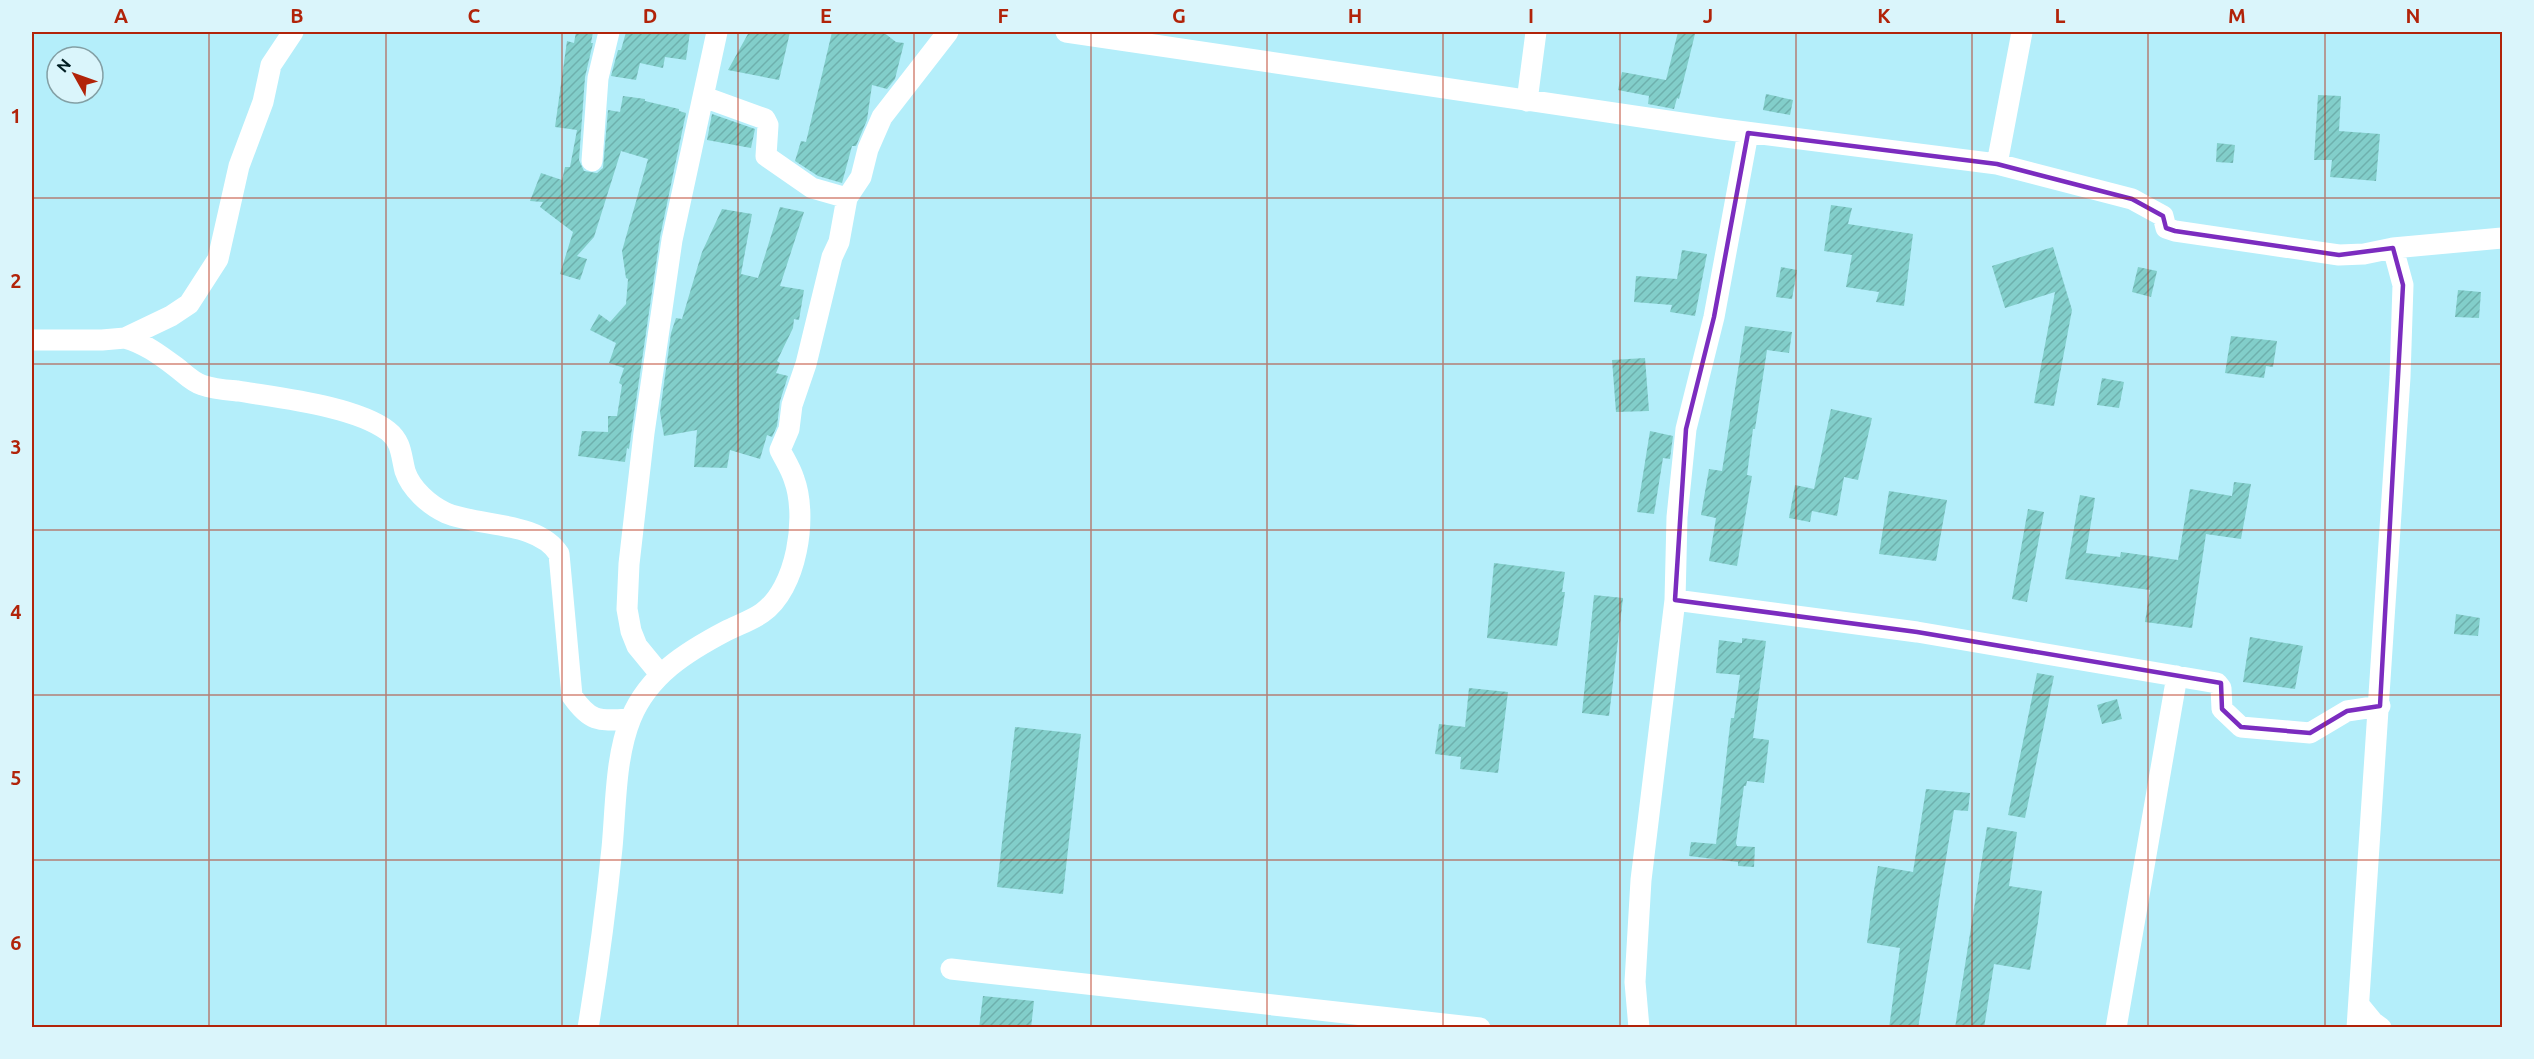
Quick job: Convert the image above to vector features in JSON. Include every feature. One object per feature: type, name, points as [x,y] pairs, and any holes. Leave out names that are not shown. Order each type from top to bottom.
[{"type":"street","points":[[124,338],[171,316],[189,304],[211,273],[223,237],[239,165],[263,102],[271,64],[293,32]]},
{"type":"street","points":[[592,161],[597,86],[609,32]]},
{"type":"street","points":[[660,674],[637,646],[631,631],[627,609],[629,564],[644,433],[672,240],[717,32]]},
{"type":"street","points":[[588,1028],[603,940],[620,760],[630,719],[644,693],[660,674],[702,644],[764,612],[779,594],[797,558],[801,525],[795,480],[780,450],[789,429],[792,405],[806,364],[832,257],[839,242],[847,198],[861,177],[868,149],[882,117],[948,32]]},
{"type":"street","points":[[1066,32],[1748,133],[1997,164],[2132,199],[2163,216],[2166,228],[2175,231],[2339,255],[2502,238]]},
{"type":"street","points":[[1527,101],[1536,32]]},
{"type":"street","points":[[1997,164],[2022,32]]},
{"type":"street","points":[[704,97],[765,119],[768,126],[765,156],[812,188],[847,198]]},
{"type":"street","points":[[1639,1028],[1635,982],[1641,880],[1675,600],[1677,517],[1686,429],[1714,317],[1748,133]]},
{"type":"street","points":[[2357,1028],[2400,377],[2403,285],[2393,248]]},
{"type":"street","points":[[32,339],[124,338],[137,341],[202,386],[288,399],[360,416],[387,430],[402,449],[406,472],[415,489],[434,506],[447,513],[531,533],[546,539],[559,554],[572,696],[584,714],[603,721],[630,719]]},
{"type":"street","points":[[1675,600],[1917,632],[2217,683],[2221,688],[2222,709],[2241,727],[2310,733],[2347,711],[2380,706]]},
{"type":"street","points":[[2115,1028],[2177,676]]},
{"type":"street","points":[[951,969],[1480,1028]]},
{"type":"street","points":[[2359,1005],[2381,1028]]},
{"type":"highlighted area","points":[[1748,133],[1997,164],[2132,199],[2163,216],[2166,228],[2175,231],[2339,255],[2393,248],[2403,285],[2380,706],[2347,711],[2310,733],[2241,727],[2222,709],[2221,683],[1917,632],[1675,600],[1686,429],[1714,317]]},
{"type":"building","points":[[576,32],[593,32],[591,43],[593,43],[585,77],[579,160],[584,171],[597,173],[603,168],[608,110],[620,112],[623,96],[645,99],[645,101],[679,109],[686,113],[660,237],[629,449],[627,448],[625,462],[578,456],[582,431],[608,432],[608,416],[617,416],[622,385],[619,383],[624,368],[609,363],[616,343],[590,330],[599,314],[610,322],[626,304],[628,279],[622,251],[648,159],[621,151],[594,237],[577,256],[587,259],[580,280],[560,274],[573,232],[540,207],[543,202],[530,201],[541,173],[562,180],[565,167],[570,167],[577,130],[555,127],[567,41],[574,43]]},
{"type":"building","points":[[626,32],[690,32],[686,60],[665,57],[663,68],[640,63],[636,80],[611,76]]},
{"type":"building","points":[[749,32],[790,32],[779,80],[728,70]]},
{"type":"building","points":[[832,32],[883,32],[896,42],[904,43],[895,79],[887,89],[872,85],[867,120],[856,146],[852,146],[842,183],[818,176],[795,161],[801,141],[806,142]]},
{"type":"building","points":[[1678,32],[1695,34],[1679,99],[1677,98],[1674,109],[1648,104],[1649,96],[1618,90],[1622,72],[1666,80]]},
{"type":"building","points":[[1766,94],[1793,100],[1790,115],[1763,110]]},
{"type":"building","points":[[2318,95],[2341,96],[2339,131],[2380,134],[2376,181],[2330,177],[2332,160],[2314,160]]},
{"type":"building","points":[[712,114],[755,129],[751,148],[707,140]]},
{"type":"building","points":[[2217,143],[2235,145],[2233,163],[2216,162]]},
{"type":"building","points":[[1831,205],[1852,208],[1848,224],[1913,234],[1904,306],[1876,302],[1879,292],[1846,287],[1852,255],[1824,251]]},
{"type":"building","points":[[780,207],[804,212],[780,286],[804,290],[799,320],[794,319],[793,328],[777,361],[780,363],[776,373],[788,376],[780,401],[777,426],[772,437],[767,435],[760,459],[730,450],[727,468],[694,467],[697,430],[664,436],[660,412],[671,333],[676,318],[682,319],[702,252],[722,209],[752,214],[741,274],[758,278]]},
{"type":"building","points":[[2053,247],[2072,310],[2054,406],[2034,403],[2055,292],[2005,308],[1992,266]]},
{"type":"building","points":[[1682,250],[1707,254],[1695,316],[1670,312],[1672,305],[1634,302],[1636,276],[1677,279]]},
{"type":"building","points":[[1781,267],[1797,270],[1792,299],[1776,297]]},
{"type":"building","points":[[2138,267],[2157,271],[2151,297],[2132,292]]},
{"type":"building","points":[[2458,290],[2481,292],[2479,318],[2455,317]]},
{"type":"building","points":[[1745,326],[1792,332],[1789,353],[1767,350],[1755,429],[1753,429],[1747,475],[1752,476],[1737,566],[1709,561],[1716,518],[1701,515],[1709,469],[1722,471]]},
{"type":"building","points":[[2231,336],[2277,341],[2273,367],[2266,366],[2264,378],[2225,373]]},
{"type":"building","points":[[1645,358],[1649,411],[1616,412],[1612,360]]},
{"type":"building","points":[[2102,378],[2124,382],[2119,408],[2097,405]]},
{"type":"building","points":[[1831,409],[1872,418],[1858,480],[1844,477],[1837,516],[1812,511],[1810,522],[1789,518],[1795,485],[1814,489]]},
{"type":"building","points":[[1650,431],[1673,436],[1670,459],[1663,458],[1654,514],[1637,512]]},
{"type":"building","points":[[2234,482],[2251,484],[2241,539],[2206,534],[2192,628],[2145,622],[2150,590],[2065,579],[2080,495],[2095,498],[2086,553],[2120,557],[2121,552],[2178,560],[2190,489],[2232,496]]},
{"type":"building","points":[[1889,491],[1947,500],[1936,561],[1879,554]]},
{"type":"building","points":[[2028,509],[2044,512],[2027,602],[2012,599]]},
{"type":"building","points":[[1494,563],[1565,572],[1562,592],[1565,592],[1557,646],[1487,638]]},
{"type":"building","points":[[1594,595],[1623,598],[1609,716],[1582,713]]},
{"type":"building","points":[[2456,614],[2480,618],[2478,636],[2454,634]]},
{"type":"building","points":[[2250,637],[2303,646],[2295,689],[2243,682]]},
{"type":"building","points":[[1742,638],[1766,641],[1753,738],[1769,740],[1764,783],[1747,781],[1744,786],[1736,843],[1737,846],[1755,847],[1754,867],[1738,866],[1738,862],[1689,856],[1691,842],[1716,844],[1731,718],[1734,718],[1740,675],[1716,673],[1719,640],[1742,643]]},
{"type":"building","points":[[2037,673],[2054,676],[2025,818],[2008,815]]},
{"type":"building","points":[[1469,688],[1508,692],[1498,773],[1460,769],[1461,757],[1435,754],[1439,724],[1465,727]]},
{"type":"building","points":[[2117,699],[2122,719],[2102,724],[2097,705]]},
{"type":"building","points":[[1015,727],[1081,734],[1063,894],[997,887]]},
{"type":"building","points":[[1926,789],[1970,793],[1968,811],[1954,810],[1918,1028],[1889,1028],[1900,948],[1867,943],[1873,896],[1878,866],[1913,872]]},
{"type":"building","points":[[1987,827],[2017,832],[2009,886],[2042,891],[2038,922],[2030,970],[1994,964],[1984,1028],[1955,1028]]},
{"type":"building","points":[[983,996],[1034,1001],[1031,1028],[979,1028]]}]
